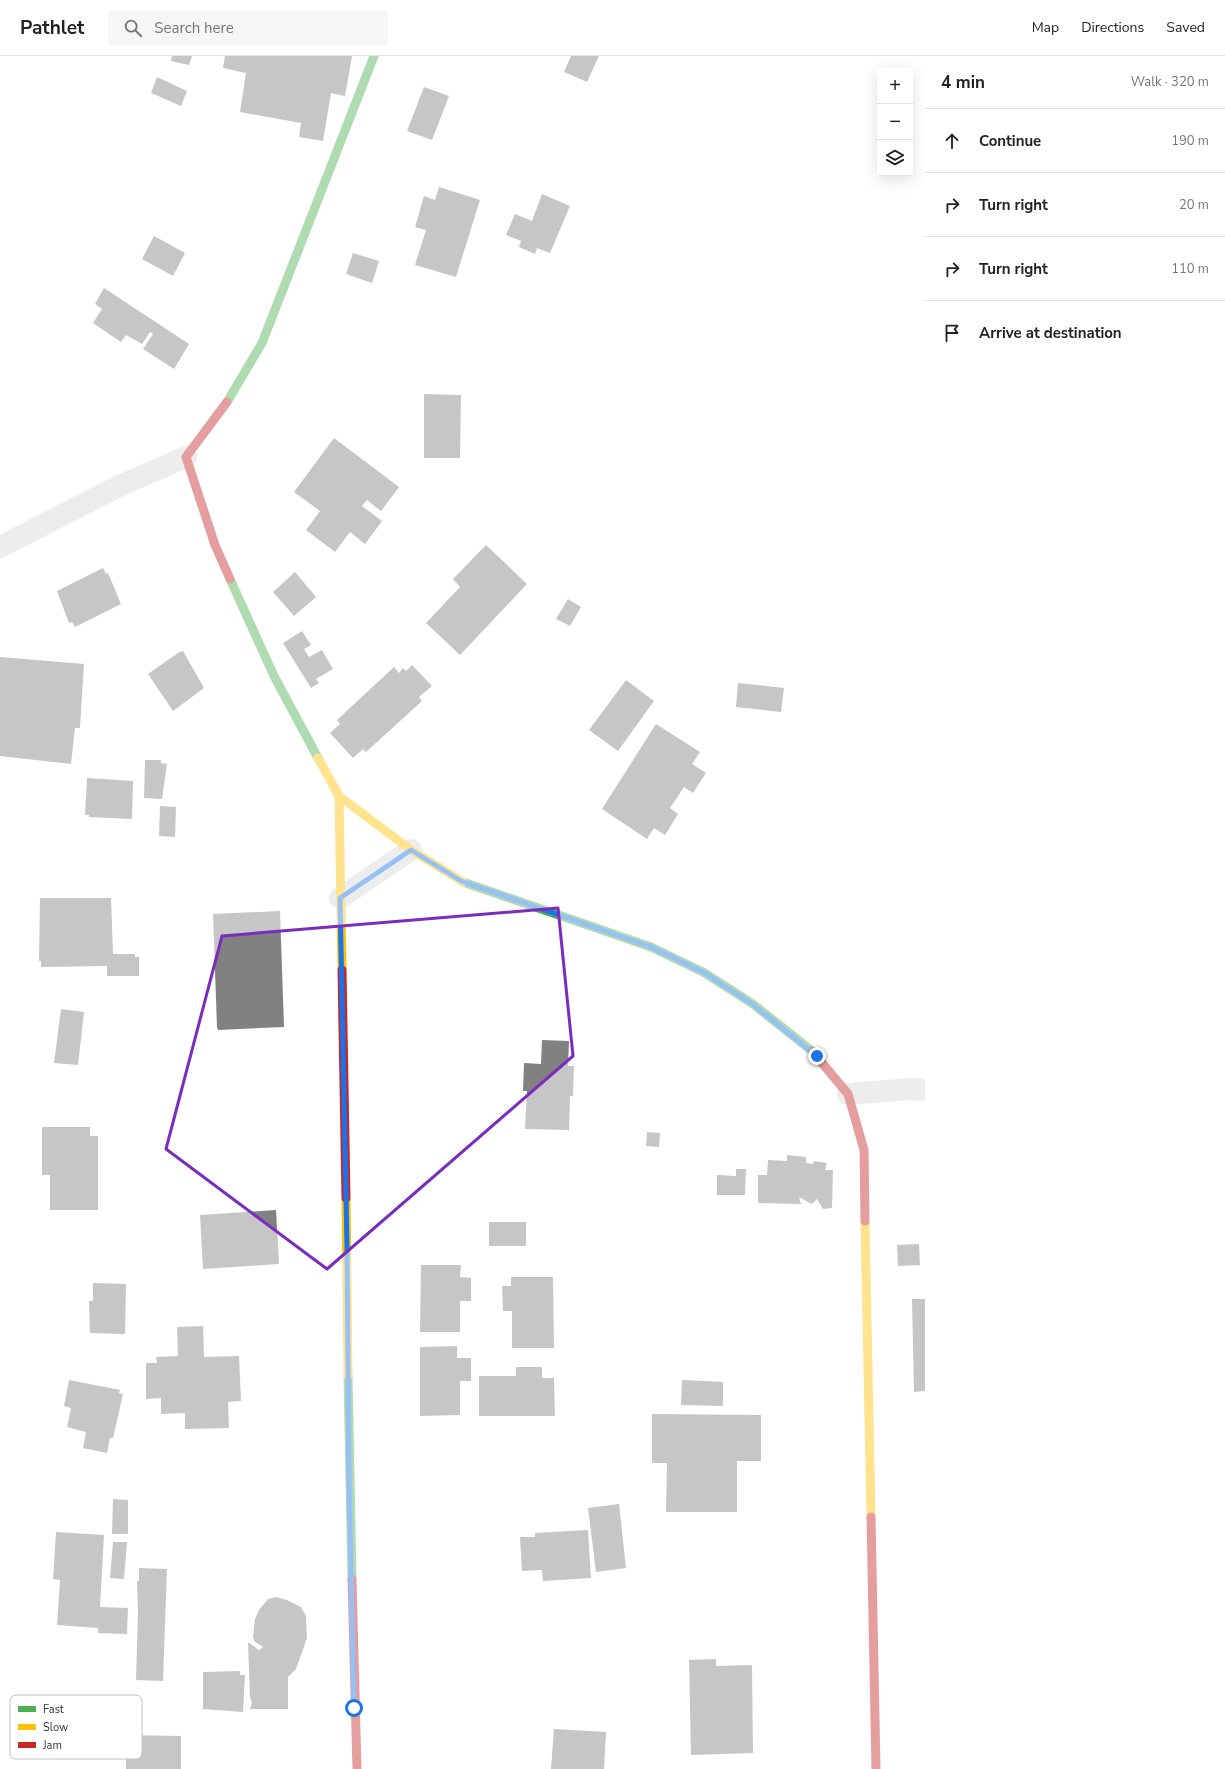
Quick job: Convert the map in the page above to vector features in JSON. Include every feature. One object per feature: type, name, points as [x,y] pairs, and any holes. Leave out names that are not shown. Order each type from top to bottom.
[{"type":"street","points":[[0,547],[119,486],[186,457],[224,408],[262,343],[374,56]]},
{"type":"street","points":[[186,457],[215,545],[274,676],[339,796],[411,850],[461,881],[651,947],[703,972],[752,1004],[817,1056],[848,1094],[864,1150],[876,1769]]},
{"type":"street","points":[[339,796],[347,1238],[349,1481],[357,1769]]},
{"type":"street","points":[[340,898],[411,850]]},
{"type":"street","points":[[848,1094],[910,1089],[925,1090]]},
{"type":"highlighted area","points":[[558,908],[573,1056],[327,1269],[166,1149],[222,936]]},
{"type":"building","points":[[172,56],[192,56],[189,65],[171,61]]},
{"type":"building","points":[[225,56],[352,56],[345,96],[331,93],[323,141],[299,137],[301,123],[240,112],[246,73],[223,68]]},
{"type":"building","points":[[571,56],[599,56],[587,82],[564,72]]},
{"type":"building","points":[[157,77],[187,91],[181,106],[151,93]]},
{"type":"building","points":[[424,87],[449,96],[432,140],[407,131]]},
{"type":"building","points":[[439,187],[480,200],[456,277],[415,265],[426,230],[415,227],[424,196],[435,200]]},
{"type":"building","points":[[542,194],[570,206],[550,253],[537,248],[535,254],[519,247],[521,241],[506,235],[515,214],[532,221]]},
{"type":"building","points":[[154,236],[185,253],[173,276],[142,259]]},
{"type":"building","points":[[353,253],[379,261],[372,283],[346,274]]},
{"type":"building","points":[[104,288],[189,344],[174,369],[143,349],[153,334],[150,332],[142,344],[126,335],[121,342],[93,323],[102,309],[95,304]]},
{"type":"building","points":[[424,394],[461,395],[460,458],[424,458]]},
{"type":"building","points":[[334,438],[399,487],[381,511],[367,500],[362,506],[382,521],[365,544],[350,532],[335,552],[306,530],[320,511],[294,492]]},
{"type":"building","points":[[486,545],[527,584],[460,655],[426,623],[460,587],[453,579]]},
{"type":"building","points":[[103,568],[106,574],[108,573],[121,604],[75,627],[72,622],[69,623],[57,591]]},
{"type":"building","points":[[295,572],[316,597],[294,616],[273,592]]},
{"type":"building","points":[[568,599],[581,607],[570,626],[556,619]]},
{"type":"building","points":[[302,631],[311,645],[304,649],[309,657],[322,650],[333,669],[316,679],[319,683],[311,688],[283,643]]},
{"type":"building","points":[[183,651],[204,688],[173,711],[148,674]]},
{"type":"building","points":[[0,657],[84,664],[80,728],[75,728],[71,764],[0,756]]},
{"type":"building","points":[[412,665],[432,686],[419,697],[422,701],[366,752],[363,749],[353,758],[330,733],[340,724],[337,720],[394,667],[399,673],[403,668],[406,671]]},
{"type":"building","points":[[626,680],[654,701],[618,751],[589,730]]},
{"type":"building","points":[[738,683],[784,688],[781,712],[736,707]]},
{"type":"building","points":[[656,724],[700,752],[692,764],[706,773],[693,793],[684,787],[670,808],[678,814],[665,835],[654,828],[647,839],[602,809]]},
{"type":"building","points":[[145,760],[161,760],[161,763],[167,764],[162,799],[144,798]]},
{"type":"building","points":[[87,778],[133,781],[132,819],[89,817],[89,815],[85,815]]},
{"type":"building","points":[[160,806],[176,807],[175,837],[159,836]]},
{"type":"building","points":[[40,898],[111,898],[113,954],[135,954],[135,957],[139,957],[139,976],[107,976],[107,966],[41,967],[41,961],[39,961]]},
{"type":"building","points":[[280,911],[284,1027],[218,1030],[213,914]]},
{"type":"building","points":[[61,1009],[84,1012],[78,1065],[54,1063]]},
{"type":"building","points":[[542,1040],[569,1041],[568,1066],[574,1066],[573,1096],[570,1096],[569,1130],[525,1129],[527,1091],[523,1091],[524,1063],[541,1064]]},
{"type":"building","points":[[42,1127],[90,1127],[90,1136],[98,1136],[98,1210],[50,1210],[50,1175],[42,1175]]},
{"type":"building","points":[[647,1132],[660,1133],[659,1147],[646,1146]]},
{"type":"building","points":[[787,1155],[806,1157],[806,1163],[813,1164],[814,1161],[827,1163],[825,1170],[833,1170],[832,1208],[823,1209],[817,1199],[812,1204],[799,1197],[801,1204],[758,1203],[758,1175],[767,1175],[768,1160],[787,1161]]},
{"type":"building","points":[[736,1169],[746,1169],[745,1195],[717,1195],[717,1175],[736,1176]]},
{"type":"building","points":[[276,1210],[279,1264],[203,1269],[200,1215]]},
{"type":"building","points":[[489,1222],[526,1222],[526,1246],[489,1246]]},
{"type":"building","points":[[919,1244],[920,1265],[898,1266],[897,1245]]},
{"type":"building","points":[[421,1265],[461,1265],[460,1277],[471,1278],[471,1301],[460,1301],[460,1332],[420,1332]]},
{"type":"building","points":[[511,1277],[553,1277],[554,1348],[512,1348],[512,1311],[503,1311],[502,1286],[511,1286]]},
{"type":"building","points":[[93,1283],[126,1284],[125,1334],[90,1333],[89,1301],[93,1301]]},
{"type":"building","points":[[912,1299],[925,1299],[925,1391],[914,1392]]},
{"type":"building","points":[[203,1326],[204,1357],[239,1356],[241,1401],[228,1402],[229,1428],[185,1429],[185,1413],[161,1414],[161,1398],[146,1399],[146,1363],[157,1363],[156,1357],[178,1356],[177,1327]]},
{"type":"building","points":[[457,1346],[457,1358],[471,1358],[471,1381],[460,1381],[460,1415],[420,1416],[420,1347]]},
{"type":"building","points":[[516,1367],[542,1367],[542,1378],[554,1378],[555,1416],[479,1416],[479,1376],[516,1376]]},
{"type":"building","points":[[69,1380],[120,1390],[119,1393],[123,1394],[113,1438],[110,1438],[107,1453],[83,1448],[86,1432],[67,1427],[71,1408],[64,1406]]},
{"type":"building","points":[[682,1380],[723,1382],[723,1406],[681,1405]]},
{"type":"building","points":[[652,1414],[761,1415],[761,1461],[737,1461],[737,1512],[666,1512],[667,1463],[652,1463]]},
{"type":"building","points":[[113,1499],[128,1500],[128,1534],[112,1534]]},
{"type":"building","points":[[619,1504],[626,1568],[596,1572],[588,1508]]},
{"type":"building","points":[[588,1530],[591,1578],[543,1581],[542,1570],[522,1571],[520,1537],[535,1537],[535,1533]]},
{"type":"building","points":[[56,1532],[104,1535],[100,1607],[128,1608],[127,1634],[98,1633],[98,1628],[57,1625],[60,1580],[53,1579]]},
{"type":"building","points":[[113,1542],[127,1542],[124,1579],[110,1578]]},
{"type":"building","points":[[139,1568],[167,1569],[163,1681],[136,1680],[138,1612],[137,1581],[139,1581]]},
{"type":"building","points":[[276,1597],[287,1600],[301,1607],[306,1616],[307,1638],[296,1669],[288,1677],[288,1709],[250,1709],[252,1702],[250,1698],[248,1642],[259,1650],[263,1647],[254,1641],[253,1636],[255,1619],[259,1610],[268,1599]]},
{"type":"building","points":[[716,1659],[716,1666],[752,1665],[753,1753],[691,1755],[689,1660]]},
{"type":"building","points":[[240,1671],[240,1675],[245,1675],[243,1712],[203,1709],[203,1672]]},
{"type":"building","points":[[554,1729],[606,1732],[604,1769],[551,1769]]},
{"type":"building","points":[[142,1735],[181,1736],[181,1769],[126,1769],[126,1759],[142,1759]]},
{"type":"traffic: fast","points":[[227,402],[262,343],[374,56]]},
{"type":"traffic: fast","points":[[230,579],[274,676],[318,758]]},
{"type":"traffic: fast","points":[[463,882],[651,947],[703,972],[753,1004],[812,1051]]},
{"type":"traffic: fast","points":[[348,1376],[352,1579]]},
{"type":"traffic: slow","points":[[318,758],[339,796],[411,850],[463,882]]},
{"type":"traffic: slow","points":[[339,796],[342,970]]},
{"type":"traffic: slow","points":[[346,1198],[348,1376]]},
{"type":"traffic: slow","points":[[865,1221],[871,1517]]},
{"type":"traffic: jam","points":[[227,402],[186,457],[215,545],[230,579]]},
{"type":"traffic: jam","points":[[342,970],[346,1198]]},
{"type":"traffic: jam","points":[[812,1051],[848,1094],[864,1150],[865,1221]]},
{"type":"traffic: jam","points":[[871,1517],[876,1769]]},
{"type":"traffic: jam","points":[[352,1579],[357,1769]]},
{"type":"route","points":[[354,1708],[340,898],[411,850],[461,881],[526,905],[651,947],[703,972],[752,1004],[817,1056]]}]
